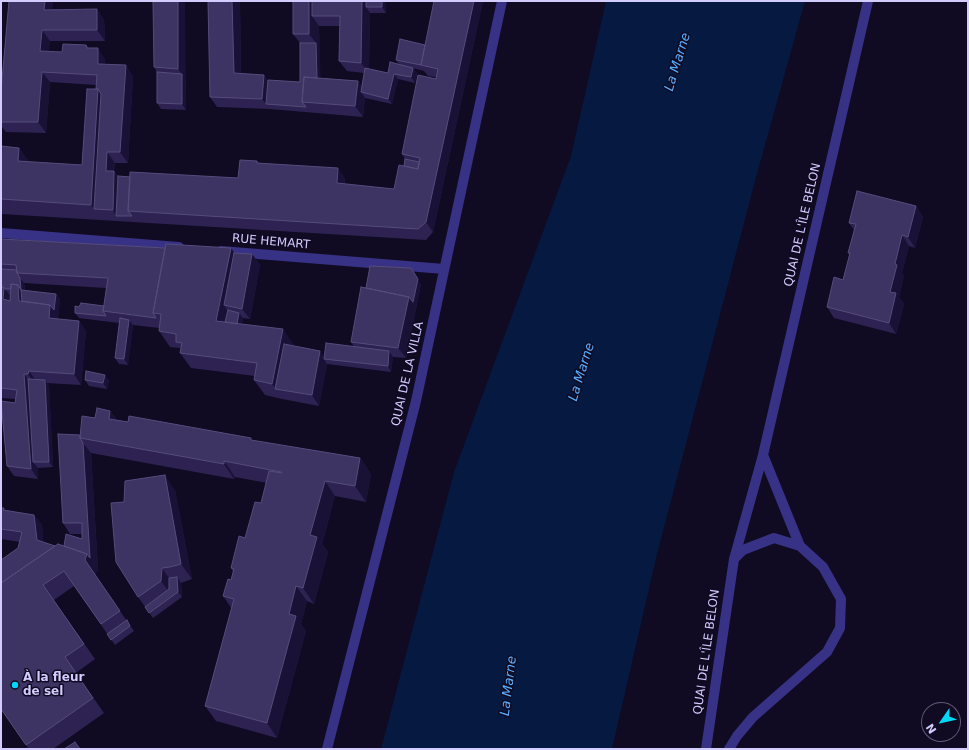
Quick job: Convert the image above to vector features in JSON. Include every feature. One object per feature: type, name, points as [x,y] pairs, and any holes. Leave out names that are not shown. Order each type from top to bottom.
[{"type":"street","name":"QUAI DE LA VILLA","points":[[327,749],[416,401],[502,1]]},
{"type":"street","name":"QUAI DE L'ÎLE BELON","points":[[706,749],[734,559],[764,455],[868,1]]},
{"type":"street","points":[[1,233],[191,248]]},
{"type":"street","name":"RUE HEMART","points":[[215,250],[444,269]]},
{"type":"street","points":[[764,455],[800,546]]},
{"type":"street","points":[[729,749],[737,736],[753,717],[827,652],[840,628],[841,599],[823,567],[800,546],[774,538],[743,550],[734,559]]},
{"type":"water","name":"La Marne","points":[[606,1],[805,1],[755,181],[657,554],[612,749],[381,749],[454,472],[571,156]]},
{"type":"building","points":[[9,1],[45,1],[44,10],[97,9],[97,30],[42,30],[40,51],[62,52],[63,44],[86,45],[87,48],[98,48],[98,64],[126,65],[120,152],[107,152],[106,171],[114,171],[113,210],[94,209],[101,94],[98,89],[96,89],[97,75],[42,72],[38,122],[1,122],[1,91]]},
{"type":"building","points":[[153,1],[178,1],[178,69],[154,67]]},
{"type":"building","points":[[208,1],[232,1],[234,73],[264,75],[262,99],[210,97]]},
{"type":"building","points":[[293,1],[309,1],[309,34],[293,34]]},
{"type":"building","points":[[312,1],[362,1],[361,63],[339,61],[340,16],[312,16]]},
{"type":"building","points":[[366,1],[382,1],[382,7],[366,7]]},
{"type":"building","points":[[434,1],[474,1],[426,222],[418,229],[128,211],[130,172],[238,178],[240,160],[257,161],[257,163],[338,168],[337,183],[394,189],[399,165],[418,169],[420,158],[402,154],[418,75],[436,79],[438,69],[421,65]]},
{"type":"building","points":[[400,39],[425,45],[421,65],[396,60]]},
{"type":"building","points":[[300,43],[316,43],[317,78],[304,77],[302,102],[306,107],[266,104],[268,80],[300,82]]},
{"type":"building","points":[[390,62],[413,68],[411,77],[394,74],[388,99],[361,92],[365,68],[388,73]]},
{"type":"building","points":[[157,72],[182,74],[182,104],[157,103]]},
{"type":"building","points":[[304,77],[358,81],[355,106],[302,102]]},
{"type":"building","points":[[87,89],[98,89],[91,205],[1,199],[1,146],[19,148],[18,161],[82,165]]},
{"type":"building","points":[[405,159],[419,162],[418,169],[404,166]]},
{"type":"building","points":[[118,176],[130,177],[128,211],[132,216],[116,216]]},
{"type":"building","points":[[857,191],[916,206],[908,237],[902,235],[895,264],[897,265],[890,292],[896,293],[889,323],[827,307],[834,277],[843,280],[850,253],[848,253],[856,224],[849,223]]},
{"type":"building","points":[[1,239],[165,248],[153,313],[156,318],[103,311],[108,278],[17,273],[16,265],[1,264]]},
{"type":"building","points":[[166,244],[231,248],[216,321],[283,329],[272,384],[254,380],[257,363],[180,353],[182,343],[176,342],[176,334],[159,331],[161,314],[153,313]]},
{"type":"building","points":[[234,253],[252,254],[242,309],[224,305]]},
{"type":"building","points":[[370,266],[411,268],[418,279],[413,302],[409,297],[366,288]]},
{"type":"building","points":[[1,269],[17,270],[20,278],[21,290],[18,285],[11,284],[11,289],[5,289],[1,284]]},
{"type":"building","points":[[11,284],[18,285],[19,301],[50,305],[49,318],[79,321],[74,374],[29,371],[28,374],[24,374],[31,469],[7,466],[1,401],[15,403],[17,390],[1,388],[1,287],[4,288],[3,299],[10,301]]},
{"type":"building","points":[[361,287],[409,297],[398,348],[351,342]]},
{"type":"building","points":[[21,290],[56,294],[54,310],[50,305],[22,301]]},
{"type":"building","points":[[81,303],[104,306],[103,311],[106,316],[75,313],[75,306],[79,307]]},
{"type":"building","points":[[228,310],[239,313],[237,324],[225,322]]},
{"type":"building","points":[[120,318],[129,320],[124,359],[115,358]]},
{"type":"building","points":[[326,343],[389,351],[388,366],[324,359]]},
{"type":"building","points":[[284,344],[320,351],[312,395],[275,389]]},
{"type":"building","points":[[86,371],[105,375],[103,383],[85,380]]},
{"type":"building","points":[[28,379],[45,380],[49,462],[33,462]]},
{"type":"building","points":[[97,408],[110,411],[109,419],[128,422],[129,416],[251,438],[251,440],[360,458],[355,486],[325,481],[310,535],[317,537],[303,588],[296,586],[289,614],[296,616],[267,723],[205,706],[234,599],[223,596],[228,579],[231,580],[234,569],[231,568],[239,536],[245,538],[255,502],[261,503],[269,471],[282,473],[224,461],[224,464],[80,438],[82,416],[95,418]]},
{"type":"building","points":[[58,434],[80,435],[83,443],[90,558],[87,554],[64,546],[66,534],[82,539],[82,523],[63,523]]},
{"type":"building","points":[[165,475],[181,564],[162,568],[161,581],[138,597],[116,562],[111,503],[124,502],[125,481]]},
{"type":"building","points":[[1,508],[4,508],[3,510],[34,515],[37,540],[55,546],[1,583],[1,560],[18,548],[22,532],[1,529]]},
{"type":"building","points":[[58,544],[87,554],[85,560],[120,611],[101,624],[64,571],[43,585],[84,644],[65,657],[93,698],[26,745],[1,709],[1,583]]},
{"type":"building","points":[[177,577],[178,592],[149,613],[145,607],[169,589],[169,578]]},
{"type":"building","points":[[127,620],[130,626],[111,640],[107,634]]},
{"type":"building","points":[[75,742],[80,749],[64,749]]},
{"type":"place","name":"À la fleur de sel","points":[[15,685]]}]
